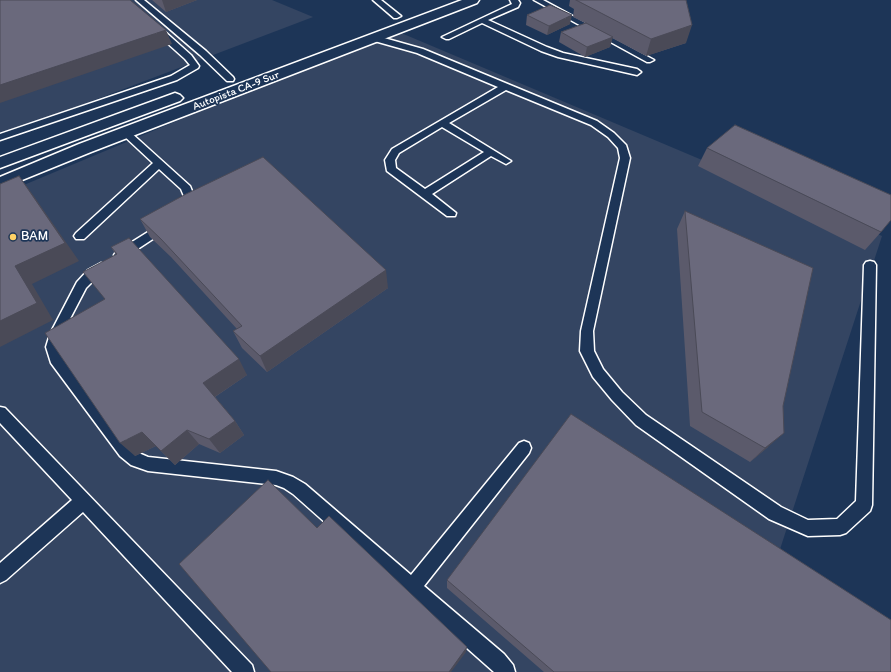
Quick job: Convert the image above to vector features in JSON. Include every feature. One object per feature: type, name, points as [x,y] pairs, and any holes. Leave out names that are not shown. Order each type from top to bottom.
[{"type":"highway","name":"Autopista CA-9 Sur","points":[[201,89],[440,0]]},
{"type":"highway","name":"Autopista CA-9 Sur","points":[[0,183],[473,0]]},
{"type":"highway","name":"Autopista CA-9 Sur","points":[[0,163],[186,94]]},
{"type":"lane","points":[[140,0],[203,53],[230,79]]},
{"type":"lane","points":[[377,0],[397,16]]},
{"type":"lane","points":[[446,37],[515,5],[516,3],[514,0]]},
{"type":"lane","points":[[538,0],[650,60]]},
{"type":"lane","points":[[482,20],[561,55],[637,72]]},
{"type":"lane","points":[[0,137],[174,78],[195,66],[188,57],[154,26]]},
{"type":"lane","points":[[374,38],[420,51],[594,123],[611,134],[623,148],[625,158],[586,331],[587,351],[598,373],[617,396],[641,420],[776,513],[808,528],[840,527],[864,505],[870,265]]},
{"type":"lane","points":[[451,213],[391,169],[390,160],[395,151],[504,87]]},
{"type":"lane","points":[[442,123],[506,161]]},
{"type":"lane","points":[[126,133],[186,188],[191,201],[182,215],[92,273],[81,285],[56,334],[53,347],[56,359],[125,451],[136,460],[148,464],[276,478],[288,482],[299,489],[497,661],[506,672]]},
{"type":"lane","points":[[424,194],[491,152]]},
{"type":"lane","points":[[80,236],[159,163]]},
{"type":"lane","points":[[0,413],[245,672]]},
{"type":"lane","points":[[412,587],[524,448]]},
{"type":"lane","points":[[0,574],[83,501]]},
{"type":"shaded area","points":[[0,0],[272,0],[313,17],[0,136]]},
{"type":"shaded area","points":[[394,30],[882,236],[740,672],[0,672],[0,195]]},
{"type":"building","points":[[0,0],[130,0],[166,30],[0,85]]},
{"type":"building","points":[[576,0],[686,0],[692,25],[651,39]]},
{"type":"building","points":[[550,5],[572,15],[549,26],[527,15]]},
{"type":"building","points":[[586,23],[613,37],[587,47],[561,32]]},
{"type":"building","points":[[735,125],[891,195],[891,220],[881,232],[707,148]]},
{"type":"building","points":[[263,157],[386,270],[260,356],[233,331],[242,326],[161,239],[140,219],[186,194]]},
{"type":"building","points":[[19,176],[65,243],[15,266],[37,303],[0,321],[0,184]]},
{"type":"building","points":[[685,211],[813,268],[783,406],[784,433],[765,448],[702,412]]},
{"type":"building","points":[[129,238],[239,359],[203,383],[235,421],[209,439],[187,430],[161,451],[142,432],[120,443],[45,333],[105,299],[83,272],[117,254],[111,247]]},
{"type":"building","points":[[571,414],[891,620],[891,672],[554,672],[447,580]]},
{"type":"building","points":[[268,480],[317,528],[329,516],[467,647],[449,672],[271,672],[179,564]]},
{"type":"place","name":"BAM","points":[[13,237]]}]
